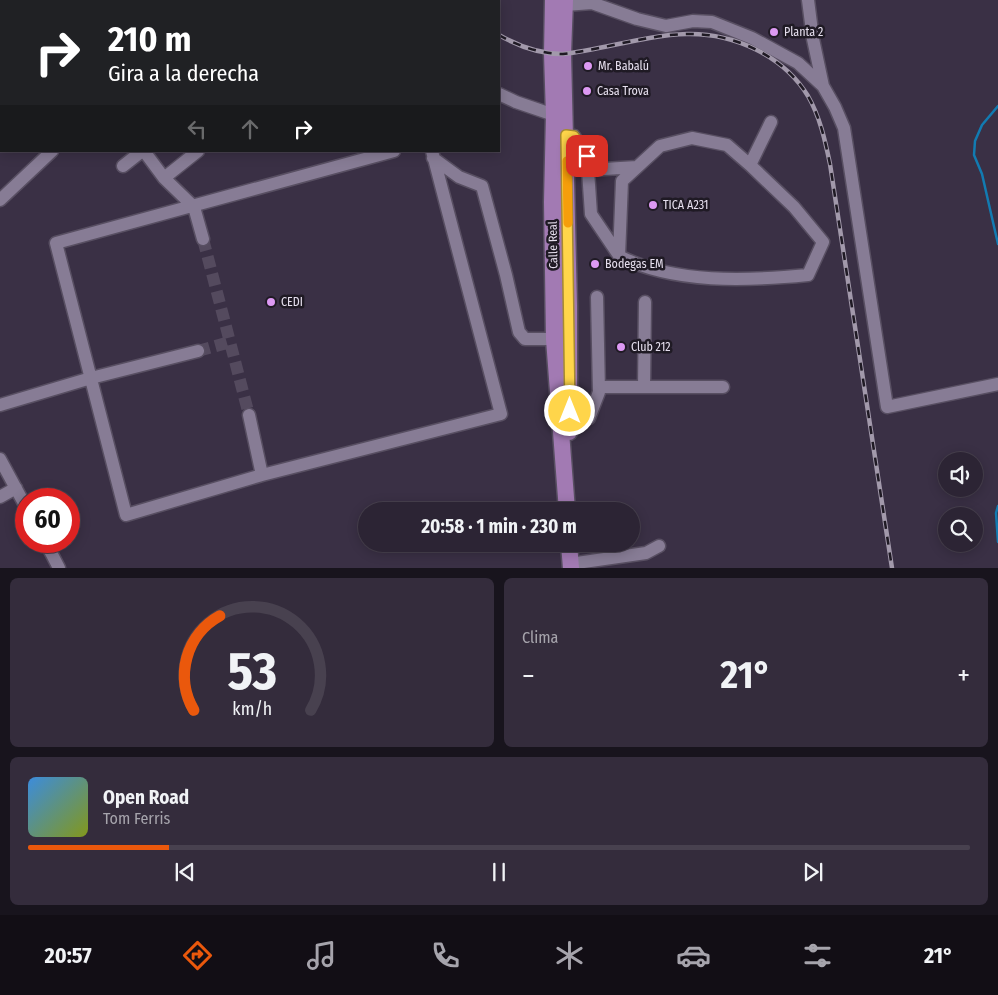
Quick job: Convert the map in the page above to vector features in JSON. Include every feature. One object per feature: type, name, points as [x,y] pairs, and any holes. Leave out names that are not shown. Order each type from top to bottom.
[{"type":"main road","name":"Calle Real","points":[[561,2],[552,54],[554,115],[552,202],[554,340],[567,502]]},
{"type":"main road","name":"Calle Real","points":[[561,2],[566,135],[570,378],[570,422],[566,489]]},
{"type":"main road","points":[[569,306],[554,340],[560,348],[570,378]]},
{"type":"main road","points":[[570,552],[571,566]]},
{"type":"street","points":[[808,0],[813,39],[823,86]]},
{"type":"street","points":[[561,2],[593,2],[637,19],[666,26],[693,21],[712,22],[752,38],[798,63],[823,86],[836,107],[844,128],[887,407],[998,384]]},
{"type":"street","points":[[500,94],[554,115]]},
{"type":"street","points":[[750,165],[771,122]]},
{"type":"street","points":[[566,135],[574,136],[587,156],[591,214],[619,256],[638,266],[700,278],[768,279],[808,275],[823,242],[794,207],[727,145],[692,138],[660,146],[622,181],[618,254]]},
{"type":"street","points":[[0,200],[51,152]]},
{"type":"street","points":[[124,166],[142,152]]},
{"type":"street","points":[[144,152],[164,178],[194,207],[203,239]]},
{"type":"street","points":[[164,178],[197,152]]},
{"type":"street","points":[[390,152],[56,243],[126,515],[262,475],[501,414],[432,154]]},
{"type":"street","points":[[432,154],[459,177],[482,186],[519,332],[525,339],[554,340]]},
{"type":"street","points":[[588,170],[637,167]]},
{"type":"street","points":[[570,422],[588,418],[599,392],[597,297]]},
{"type":"street","points":[[644,302],[644,386]]},
{"type":"street","points":[[0,405],[91,378],[198,351]]},
{"type":"street","points":[[599,386],[723,387]]},
{"type":"street","points":[[249,415],[262,475]]},
{"type":"street","points":[[1,462],[16,488]]},
{"type":"street","points":[[0,497],[15,489]]},
{"type":"street","points":[[571,566],[646,553],[659,546]]},
{"type":"street","points":[[51,553],[59,568]]},
{"type":"waterway","points":[[998,106],[982,125],[975,141],[974,155],[982,174],[998,244]]},
{"type":"waterway","points":[[998,506],[996,513],[998,542]]},
{"type":"tunnel","points":[[203,239],[230,342]]},
{"type":"tunnel","points":[[198,351],[230,342],[249,415]]},
{"type":"railway","points":[[500,36],[530,49],[546,53],[563,54],[672,35],[687,34],[722,37],[739,42],[771,58],[798,82],[816,112],[830,164],[892,568]]},
{"type":"slow traffic","points":[[567,161],[568,223]]},
{"type":"place","name":"Planta 2","points":[[774,32]]},
{"type":"place","name":"Mr. Babalú","points":[[588,66]]},
{"type":"place","name":"Casa Trova","points":[[587,91]]},
{"type":"place","name":"TICA A231","points":[[653,205]]},
{"type":"place","name":"Bodegas EM","points":[[595,264]]},
{"type":"place","name":"CEDI","points":[[271,302]]},
{"type":"place","name":"Club 212","points":[[621,347]]},
{"type":"route","points":[[570,411],[566,135],[574,136],[587,156]]}]
